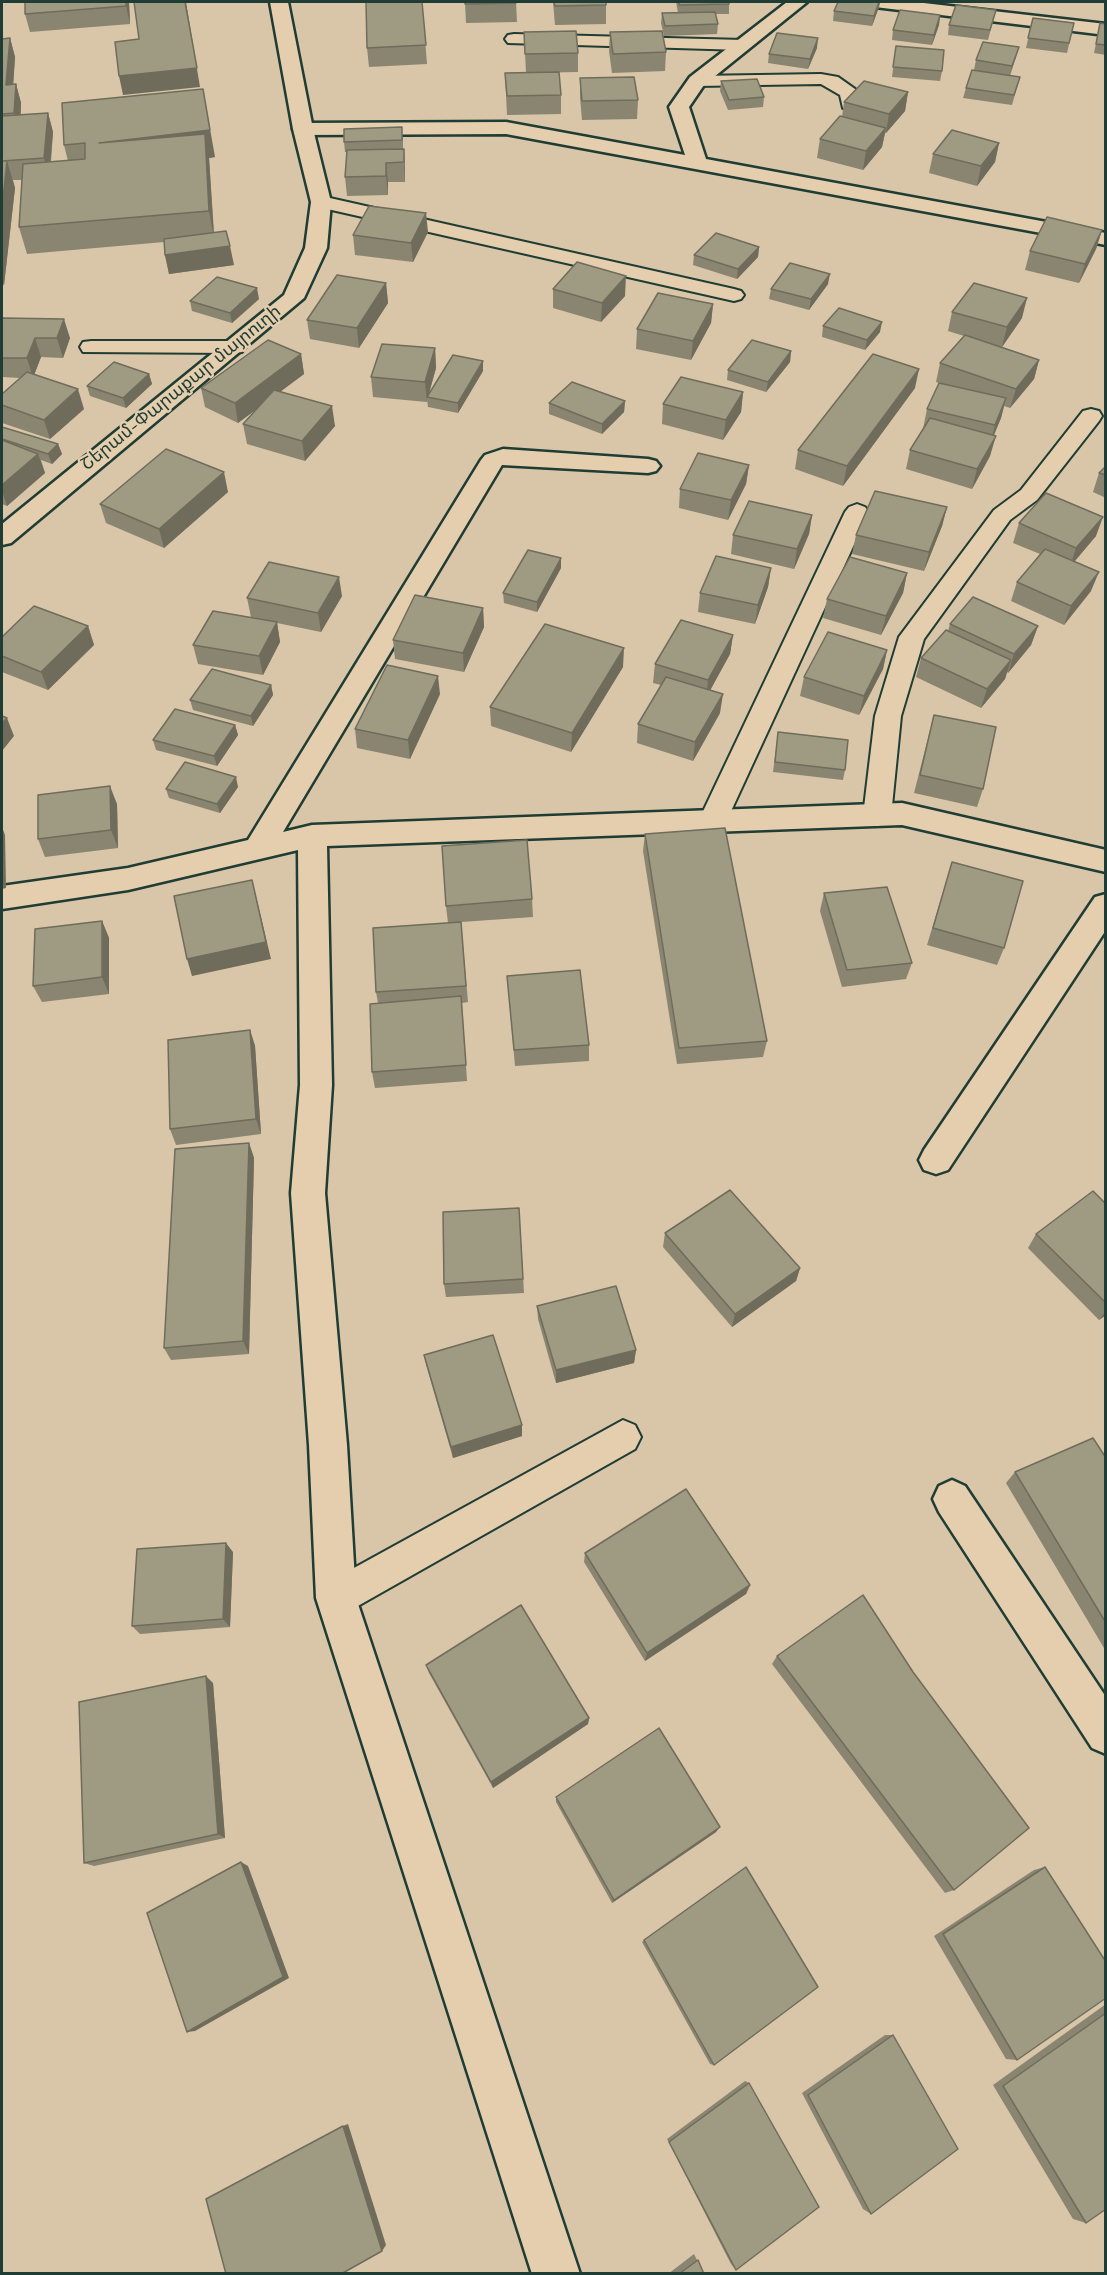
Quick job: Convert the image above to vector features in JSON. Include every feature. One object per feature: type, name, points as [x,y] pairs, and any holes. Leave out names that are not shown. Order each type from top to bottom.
[{"type":"street","name":"Շերամ-Փարաքար մայրուղի","points":[[2,537],[293,298],[316,248],[321,202],[303,129],[279,2]]},
{"type":"street","points":[[698,164],[679,107],[697,81],[798,2]]},
{"type":"street","points":[[875,2],[1106,30]]},
{"type":"street","points":[[303,129],[506,128],[1106,239]]},
{"type":"street","points":[[258,848],[493,460],[502,456],[648,466]]},
{"type":"street","points":[[2,898],[128,879],[312,836],[902,814],[1106,861]]},
{"type":"street","points":[[312,836],[316,1085],[308,1193],[328,1445],[336,1598],[556,2274]]},
{"type":"street","points":[[936,1160],[1101,922]]},
{"type":"street","points":[[952,1499],[1106,1734]]},
{"type":"lane","points":[[514,39],[743,45]]},
{"type":"lane","points":[[697,81],[821,79],[832,81],[849,93],[849,104]]},
{"type":"lane","points":[[321,202],[734,295]]},
{"type":"lane","points":[[91,347],[234,347]]},
{"type":"lane","points":[[877,816],[888,716],[912,637],[1002,515],[1029,495],[1091,416]]},
{"type":"lane","points":[[712,822],[857,512]]},
{"type":"lane","points":[[336,1598],[623,1437]]},
{"type":"building","points":[[25,2],[126,2],[126,6],[25,14]]},
{"type":"building","points":[[134,2],[185,2],[197,68],[119,76],[115,42],[139,39]]},
{"type":"building","points":[[366,2],[422,2],[426,45],[367,48]]},
{"type":"building","points":[[465,2],[516,2],[516,3],[465,4]]},
{"type":"building","points":[[554,2],[606,2],[606,5],[555,6]]},
{"type":"building","points":[[679,2],[729,2],[729,4],[679,5]]},
{"type":"building","points":[[838,2],[879,2],[874,16],[834,11]]},
{"type":"building","points":[[956,5],[996,10],[990,30],[949,25]]},
{"type":"building","points":[[900,10],[940,15],[934,35],[893,30]]},
{"type":"building","points":[[715,12],[718,24],[665,26],[662,13]]},
{"type":"building","points":[[1033,18],[1074,23],[1069,43],[1028,38]]},
{"type":"building","points":[[1100,23],[1106,24],[1106,45],[1096,44]]},
{"type":"building","points":[[576,31],[578,53],[525,54],[524,32]]},
{"type":"building","points":[[662,31],[666,52],[613,54],[610,32]]},
{"type":"building","points":[[777,33],[818,38],[810,59],[769,54]]},
{"type":"building","points":[[10,38],[6,85],[16,84],[14,113],[2,114],[2,39]]},
{"type":"building","points":[[983,42],[1019,47],[1012,66],[976,60]]},
{"type":"building","points":[[896,46],[944,50],[942,71],[893,67]]},
{"type":"building","points":[[972,70],[1020,77],[1014,95],[966,88]]},
{"type":"building","points":[[559,72],[561,95],[507,96],[505,73]]},
{"type":"building","points":[[634,77],[638,100],[582,101],[580,78]]},
{"type":"building","points":[[757,79],[764,97],[729,100],[721,81]]},
{"type":"building","points":[[864,81],[908,92],[889,114],[844,102]]},
{"type":"building","points":[[203,89],[210,130],[99,143],[205,134],[209,211],[19,227],[23,164],[85,159],[85,143],[64,145],[62,103]]},
{"type":"building","points":[[48,113],[44,158],[2,161],[2,116]]},
{"type":"building","points":[[840,116],[886,128],[866,151],[820,139]]},
{"type":"building","points":[[402,127],[402,140],[344,142],[344,129]]},
{"type":"building","points":[[952,130],[999,143],[981,166],[933,154]]},
{"type":"building","points":[[404,149],[404,162],[386,163],[386,176],[345,177],[347,150]]},
{"type":"building","points":[[2,161],[7,161],[2,207]]},
{"type":"building","points":[[369,206],[426,213],[411,243],[353,235]]},
{"type":"building","points":[[1047,217],[1102,230],[1085,264],[1030,251]]},
{"type":"building","points":[[226,231],[230,246],[165,255],[164,239]]},
{"type":"building","points":[[716,233],[759,247],[738,269],[694,255]]},
{"type":"building","points":[[577,262],[626,276],[602,303],[553,289]]},
{"type":"building","points":[[790,263],[830,274],[811,299],[771,289]]},
{"type":"building","points":[[337,275],[386,283],[357,328],[307,320]]},
{"type":"building","points":[[217,277],[257,288],[230,313],[190,301]]},
{"type":"building","points":[[974,283],[1027,298],[1007,327],[952,312]]},
{"type":"building","points":[[658,293],[713,304],[693,341],[637,329]]},
{"type":"building","points":[[839,308],[882,322],[867,340],[823,326]]},
{"type":"building","points":[[2,318],[64,319],[57,338],[35,338],[27,358],[2,358]]},
{"type":"building","points":[[965,335],[1039,360],[1016,389],[940,363]]},
{"type":"building","points":[[268,340],[301,354],[235,403],[201,388]]},
{"type":"building","points":[[752,340],[791,351],[768,382],[728,370]]},
{"type":"building","points":[[382,344],[435,348],[425,382],[371,377]]},
{"type":"building","points":[[873,354],[919,369],[847,466],[798,450]]},
{"type":"building","points":[[453,355],[483,361],[458,403],[427,397]]},
{"type":"building","points":[[114,362],[149,374],[123,398],[87,386]]},
{"type":"building","points":[[27,372],[78,389],[44,420],[2,405],[2,394]]},
{"type":"building","points":[[681,377],[743,392],[726,420],[663,404]]},
{"type":"building","points":[[572,382],[625,401],[602,424],[549,403]]},
{"type":"building","points":[[939,383],[1006,398],[995,425],[927,409]]},
{"type":"building","points":[[274,390],[332,406],[302,441],[243,424]]},
{"type":"building","points":[[930,418],[996,436],[977,469],[910,450]]},
{"type":"building","points":[[2,427],[58,444],[48,454],[2,439]]},
{"type":"building","points":[[2,440],[38,454],[2,485]]},
{"type":"building","points":[[166,449],[224,472],[159,529],[100,504]]},
{"type":"building","points":[[698,453],[749,465],[731,500],[680,489]]},
{"type":"building","points":[[1106,466],[1106,475],[1099,473]]},
{"type":"building","points":[[875,491],[947,507],[929,552],[856,535]]},
{"type":"building","points":[[1046,493],[1103,517],[1076,548],[1019,523]]},
{"type":"building","points":[[749,501],[812,515],[797,549],[733,535]]},
{"type":"building","points":[[1045,549],[1099,572],[1071,606],[1017,582]]},
{"type":"building","points":[[528,550],[561,558],[537,602],[503,593]]},
{"type":"building","points":[[716,556],[771,568],[758,605],[700,593]]},
{"type":"building","points":[[850,557],[907,573],[886,616],[827,599]]},
{"type":"building","points":[[269,562],[339,577],[318,613],[247,598]]},
{"type":"building","points":[[415,595],[483,608],[463,653],[393,640]]},
{"type":"building","points":[[973,597],[1038,626],[1014,654],[950,624]]},
{"type":"building","points":[[34,606],[88,626],[41,672],[2,656],[2,637]]},
{"type":"building","points":[[213,611],[277,622],[259,656],[193,645]]},
{"type":"building","points":[[681,620],[733,635],[708,680],[655,664]]},
{"type":"building","points":[[545,624],[624,648],[572,733],[490,707]]},
{"type":"building","points":[[946,630],[1011,660],[987,689],[921,658]]},
{"type":"building","points":[[828,632],[887,650],[864,696],[804,677]]},
{"type":"building","points":[[387,665],[438,676],[408,740],[355,729]]},
{"type":"building","points":[[212,669],[271,685],[251,716],[190,700]]},
{"type":"building","points":[[666,677],[723,694],[695,742],[638,724]]},
{"type":"building","points":[[175,709],[235,725],[214,756],[153,740]]},
{"type":"building","points":[[934,715],[996,727],[983,789],[920,775]]},
{"type":"building","points":[[778,732],[848,740],[845,770],[775,762]]},
{"type":"building","points":[[185,762],[236,777],[217,804],[166,789]]},
{"type":"building","points":[[110,786],[111,830],[38,839],[38,795]]},
{"type":"building","points":[[725,828],[767,1041],[679,1048],[645,834]]},
{"type":"building","points":[[527,840],[532,899],[446,906],[442,846]]},
{"type":"building","points":[[952,862],[1023,881],[1004,948],[933,928]]},
{"type":"building","points":[[252,880],[266,942],[187,959],[174,896]]},
{"type":"building","points":[[887,887],[912,963],[847,970],[824,893]]},
{"type":"building","points":[[102,921],[102,977],[33,986],[35,929]]},
{"type":"building","points":[[461,922],[466,986],[376,992],[373,928]]},
{"type":"building","points":[[580,970],[589,1045],[514,1050],[507,976]]},
{"type":"building","points":[[461,996],[466,1065],[372,1072],[370,1004]]},
{"type":"building","points":[[250,1030],[256,1119],[170,1129],[168,1040]]},
{"type":"building","points":[[249,1143],[243,1341],[164,1348],[175,1149]]},
{"type":"building","points":[[730,1190],[800,1268],[735,1314],[665,1233]]},
{"type":"building","points":[[1093,1191],[1106,1204],[1106,1303],[1036,1234]]},
{"type":"building","points":[[519,1208],[523,1279],[444,1284],[443,1212]]},
{"type":"building","points":[[616,1286],[636,1350],[556,1370],[537,1306]]},
{"type":"building","points":[[493,1335],[522,1425],[451,1447],[424,1355]]},
{"type":"building","points":[[1093,1438],[1106,1458],[1106,1623],[1015,1472]]},
{"type":"building","points":[[686,1489],[750,1585],[647,1653],[585,1553]]},
{"type":"building","points":[[226,1543],[223,1619],[132,1626],[137,1549]]},
{"type":"building","points":[[863,1595],[913,1672],[1029,1828],[954,1890],[777,1656]]},
{"type":"building","points":[[521,1605],[589,1718],[491,1782],[426,1665]]},
{"type":"building","points":[[206,1676],[218,1834],[84,1863],[79,1702]]},
{"type":"building","points":[[659,1728],[720,1827],[614,1900],[556,1797]]},
{"type":"building","points":[[241,1862],[283,1977],[187,2032],[147,1913]]},
{"type":"building","points":[[746,1867],[818,1987],[714,2065],[644,1940]]},
{"type":"building","points":[[1045,1867],[1106,1962],[1106,1998],[1017,2060],[943,1934]]},
{"type":"building","points":[[1106,2013],[1106,2209],[1086,2223],[1003,2086]]},
{"type":"building","points":[[893,2035],[958,2149],[871,2214],[808,2095]]},
{"type":"building","points":[[749,2083],[819,2207],[736,2270],[669,2142]]},
{"type":"building","points":[[343,2126],[382,2251],[341,2274],[226,2274],[206,2199]]},
{"type":"building","points":[[698,2260],[704,2274],[679,2274]]}]
